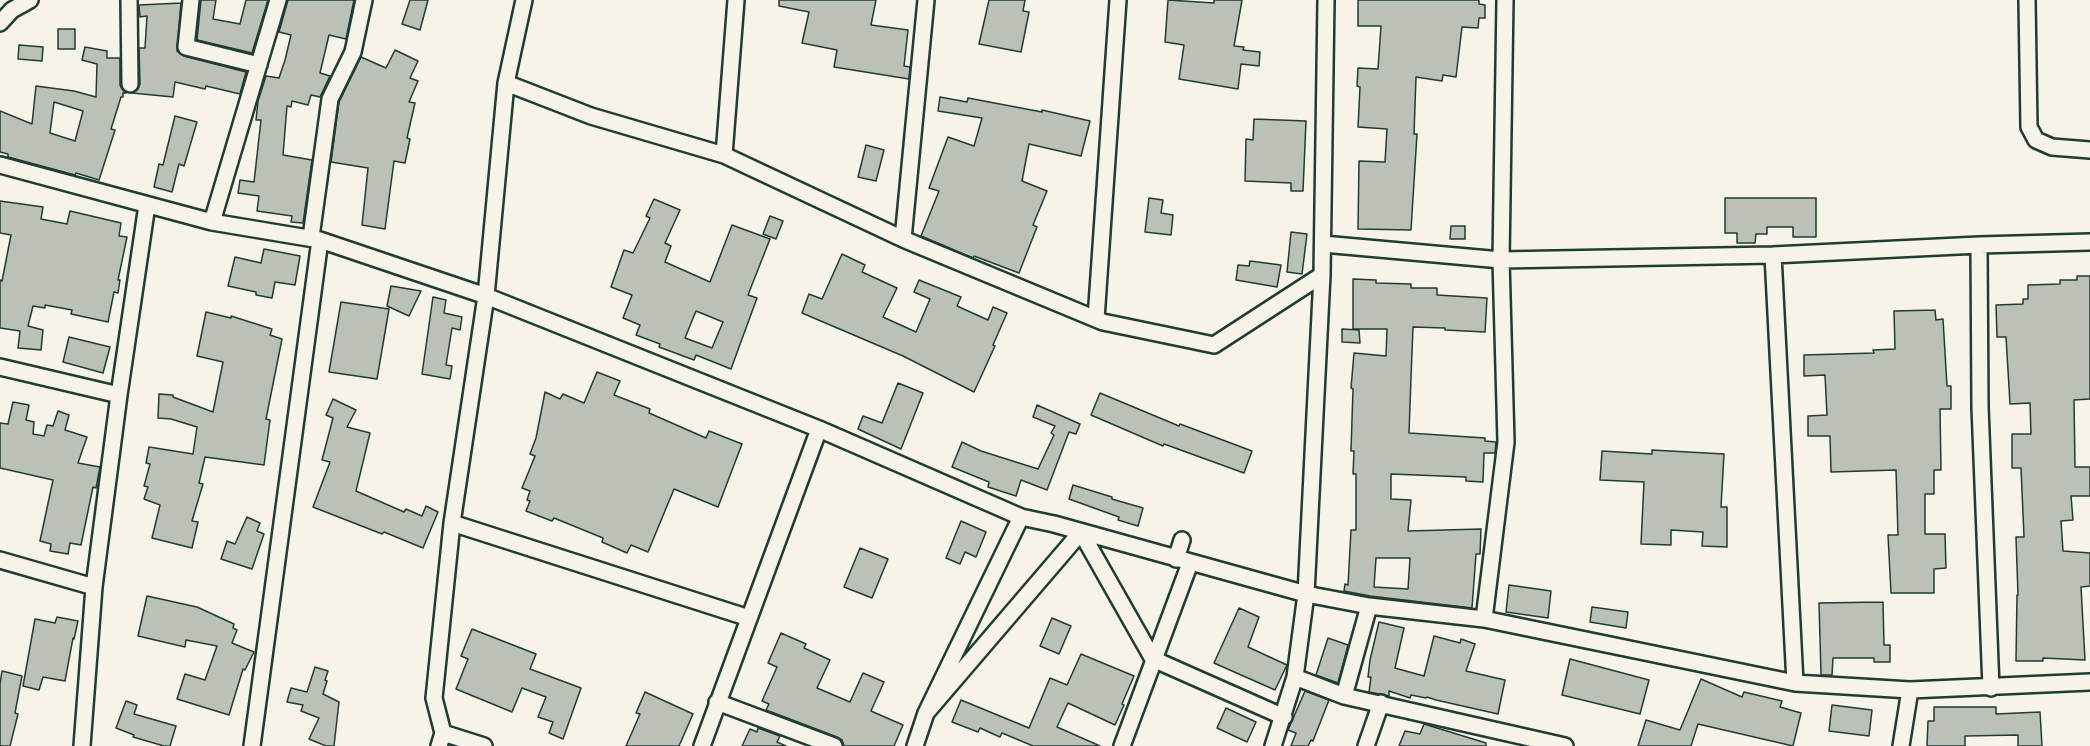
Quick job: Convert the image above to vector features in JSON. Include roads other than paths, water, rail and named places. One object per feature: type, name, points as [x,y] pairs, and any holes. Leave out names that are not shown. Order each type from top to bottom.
[{"type":"street","points":[[0,23],[13,5],[30,0]]},
{"type":"street","points":[[129,0],[130,84]]},
{"type":"street","points":[[191,0],[186,47],[259,65]]},
{"type":"street","points":[[212,222],[278,0]]},
{"type":"street","points":[[252,746],[330,99],[353,52],[364,0]]},
{"type":"street","points":[[484,746],[441,740],[434,698],[453,523],[486,296],[507,83],[524,0]]},
{"type":"street","points":[[724,155],[736,0]]},
{"type":"street","points":[[903,238],[926,0]]},
{"type":"street","points":[[1096,319],[1118,0]]},
{"type":"street","points":[[1273,746],[1295,677],[1306,594],[1322,274],[1326,0]]},
{"type":"street","points":[[1484,619],[1506,442],[1501,260],[1505,0]]},
{"type":"street","points":[[2027,0],[2029,127],[2036,140],[2052,147],[2090,150]]},
{"type":"street","points":[[507,83],[591,116],[724,155],[903,238],[1096,319],[1214,345],[1322,274]]},
{"type":"street","points":[[0,165],[212,222],[315,238],[486,296],[819,429],[1020,517],[1306,594],[1369,606],[1484,619],[1794,684],[1910,690],[2090,682]]},
{"type":"street","points":[[82,746],[94,587],[147,205]]},
{"type":"street","points":[[1323,244],[1501,260],[1773,255],[2090,242]]},
{"type":"street","points":[[1979,245],[1980,407],[1991,688]]},
{"type":"street","points":[[1773,255],[1794,684]]},
{"type":"street","points":[[0,367],[119,395]]},
{"type":"street","points":[[702,746],[819,429]]},
{"type":"street","points":[[915,746],[926,713],[1020,517]]},
{"type":"street","points":[[453,523],[749,618]]},
{"type":"street","points":[[1081,532],[1153,659],[1284,717]]},
{"type":"street","points":[[926,713],[1081,532]]},
{"type":"street","points":[[1122,746],[1153,659],[1183,561],[1182,540]]},
{"type":"street","points":[[0,560],[94,587]]},
{"type":"street","points":[[1344,696],[1369,606]]},
{"type":"street","points":[[1295,677],[1344,696],[1560,745]]},
{"type":"street","points":[[1901,746],[1910,690]]},
{"type":"street","points":[[717,702],[834,746]]},
{"type":"street","points":[[1366,746],[1381,703]]}]
